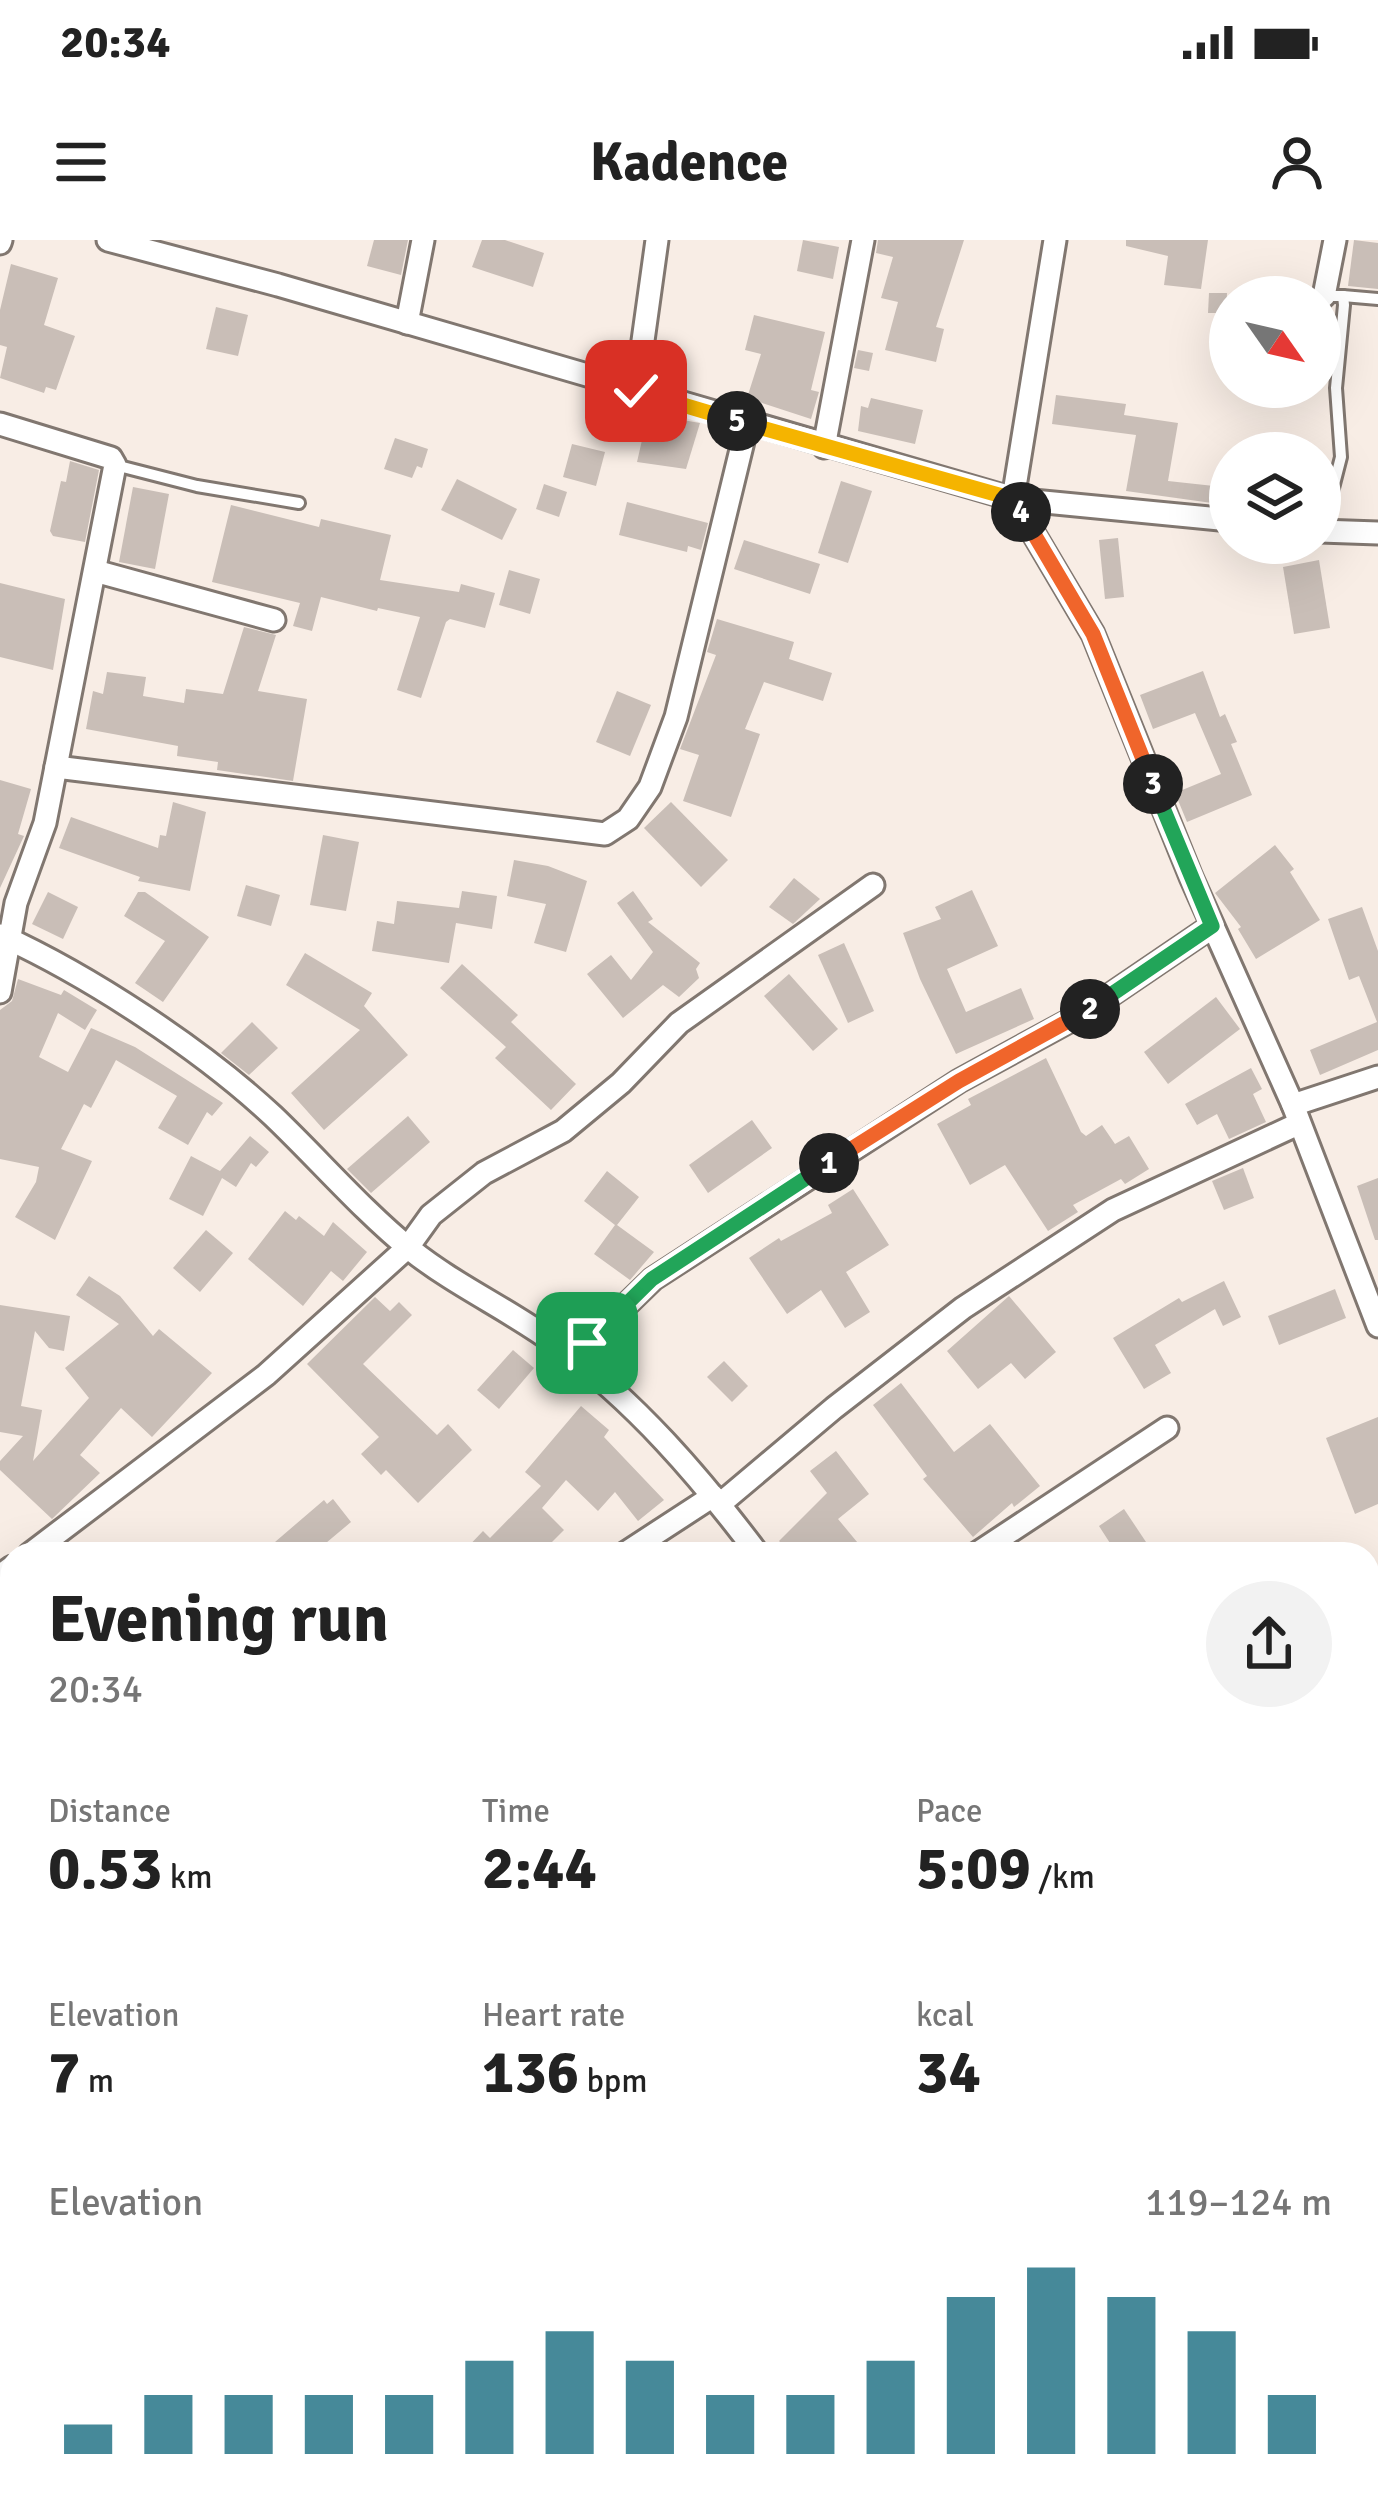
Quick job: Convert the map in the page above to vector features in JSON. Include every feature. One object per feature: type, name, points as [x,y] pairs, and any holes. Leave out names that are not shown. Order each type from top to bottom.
[{"type":"street","points":[[108,240],[1013,499],[1209,518]]},
{"type":"street","points":[[407,323],[423,240]]},
{"type":"street","points":[[636,391],[657,240]]},
{"type":"street","points":[[824,447],[863,240]]},
{"type":"street","points":[[1055,240],[1013,499],[1093,634],[1295,1114],[1378,1326]]},
{"type":"street","points":[[1334,276],[1335,240]]},
{"type":"street","points":[[0,424],[59,439],[112,458],[115,465],[45,823],[5,938],[0,992]]},
{"type":"street","points":[[56,767],[605,834],[628,819],[650,787],[676,717],[747,424]]},
{"type":"street","points":[[1341,531],[1378,532]]},
{"type":"street","points":[[94,571],[274,620]]},
{"type":"street","points":[[46,1542],[266,1375],[408,1247],[430,1215],[484,1173],[563,1131],[621,1083],[679,1023],[873,885]]},
{"type":"street","points":[[579,1362],[587,1343],[652,1279],[959,1081],[1084,1013],[1212,926]]},
{"type":"street","points":[[5,938],[85,981],[210,1065],[269,1112],[408,1247],[579,1362],[652,1428],[749,1542]]},
{"type":"street","points":[[645,1542],[717,1500],[1000,1283],[1113,1210],[1295,1114],[1378,1077]]},
{"type":"street","points":[[994,1542],[1168,1428]]},
{"type":"lane","points":[[1341,296],[1378,299]]},
{"type":"lane","points":[[115,465],[197,486],[299,503]]},
{"type":"building","points":[[374,240],[408,240],[401,275],[367,266]]},
{"type":"building","points":[[482,240],[505,240],[544,253],[533,287],[472,267]]},
{"type":"building","points":[[803,240],[839,247],[833,279],[797,271]]},
{"type":"building","points":[[878,240],[964,240],[936,327],[944,329],[936,362],[885,350],[898,302],[881,298],[893,257],[876,253]]},
{"type":"building","points":[[1126,240],[1208,240],[1201,289],[1164,285],[1168,256],[1126,246]]},
{"type":"building","points":[[1354,240],[1378,243],[1378,289],[1348,286]]},
{"type":"building","points":[[11,264],[58,278],[44,325],[75,336],[56,390],[46,387],[44,393],[0,378],[7,347],[0,345],[0,310]]},
{"type":"building","points":[[216,307],[248,315],[238,356],[206,349]]},
{"type":"building","points":[[754,315],[825,332],[811,390],[819,392],[811,419],[747,398],[761,354],[745,350]]},
{"type":"building","points":[[858,350],[873,353],[869,371],[854,368]]},
{"type":"building","points":[[1056,395],[1126,404],[1124,415],[1178,423],[1168,481],[1209,485],[1209,503],[1126,491],[1136,435],[1052,424]]},
{"type":"building","points":[[871,398],[923,410],[915,444],[858,431],[861,406],[868,408]]},
{"type":"building","points":[[648,414],[700,423],[686,469],[637,462]]},
{"type":"building","points":[[395,438],[428,449],[422,468],[417,466],[412,478],[384,469]]},
{"type":"building","points":[[572,444],[605,452],[596,486],[563,477]]},
{"type":"building","points":[[70,461],[99,470],[85,542],[53,536],[50,531]]},
{"type":"building","points":[[457,479],[517,509],[502,540],[441,510]]},
{"type":"building","points":[[841,481],[872,491],[848,563],[818,553]]},
{"type":"building","points":[[544,484],[567,492],[559,517],[536,509]]},
{"type":"building","points":[[133,487],[169,494],[155,569],[119,562]]},
{"type":"building","points":[[627,502],[708,523],[701,550],[688,546],[687,552],[619,535]]},
{"type":"building","points":[[231,505],[319,527],[321,519],[391,535],[380,580],[459,592],[461,584],[495,593],[485,628],[450,619],[421,698],[397,690],[420,617],[321,597],[312,631],[293,626],[300,603],[212,582]]},
{"type":"building","points":[[1118,538],[1124,597],[1105,599],[1099,540]]},
{"type":"building","points":[[744,540],[820,564],[810,594],[734,569]]},
{"type":"building","points":[[1320,564],[1330,628],[1294,634],[1283,567]]},
{"type":"building","points":[[509,570],[540,579],[530,614],[499,605]]},
{"type":"building","points":[[0,583],[65,599],[53,670],[0,657]]},
{"type":"building","points":[[717,619],[794,642],[789,659],[832,673],[823,701],[764,682],[745,729],[760,734],[731,817],[683,801],[699,755],[680,749],[716,655],[707,652]]},
{"type":"building","points":[[244,627],[276,635],[258,691],[307,699],[293,781],[217,770],[218,762],[177,756],[178,746],[86,729],[93,691],[103,694],[107,672],[146,677],[143,696],[184,703],[186,689],[223,694]]},
{"type":"building","points":[[1203,671],[1220,717],[1225,714],[1237,742],[1231,744],[1252,795],[1187,822],[1175,793],[1221,774],[1195,713],[1153,729],[1140,695]]},
{"type":"building","points":[[617,691],[651,705],[630,756],[596,742]]},
{"type":"building","points":[[0,780],[31,789],[18,834],[24,836],[0,888]]},
{"type":"building","points":[[173,802],[206,812],[190,891],[138,881],[140,877],[59,848],[71,817],[158,848],[160,835],[166,836]]},
{"type":"building","points":[[671,802],[728,860],[701,887],[644,828]]},
{"type":"building","points":[[323,835],[359,842],[346,911],[310,905]]},
{"type":"building","points":[[1275,845],[1294,869],[1290,872],[1320,920],[1256,959],[1241,927],[1215,893]]},
{"type":"building","points":[[514,860],[548,866],[587,881],[566,952],[534,943],[546,904],[507,896]]},
{"type":"building","points":[[794,878],[820,899],[793,924],[769,907]]},
{"type":"building","points":[[246,885],[280,895],[271,926],[237,916]]},
{"type":"building","points":[[972,890],[998,946],[947,969],[966,1012],[1021,988],[1034,1019],[956,1054],[903,933],[941,919],[935,907]]},
{"type":"building","points":[[462,891],[497,896],[492,929],[456,923],[449,963],[372,951],[377,921],[394,924],[397,901],[459,908]]},
{"type":"building","points":[[633,891],[653,919],[648,922],[700,963],[699,978],[679,997],[663,985],[623,1018],[587,974],[611,955],[631,980],[653,952],[617,903]]},
{"type":"building","points":[[48,892],[78,907],[63,939],[32,924]]},
{"type":"building","points":[[138,892],[145,892],[209,937],[163,1002],[135,983],[165,941],[124,916]]},
{"type":"building","points":[[1362,907],[1378,951],[1378,1050],[1320,1075],[1310,1050],[1377,1022],[1359,976],[1349,980],[1328,919]]},
{"type":"building","points":[[844,943],[874,1011],[848,1023],[818,955]]},
{"type":"building","points":[[305,953],[372,993],[364,1006],[408,1055],[324,1130],[291,1093],[360,1030],[286,985]]},
{"type":"building","points":[[462,964],[518,1015],[511,1022],[576,1084],[551,1110],[495,1058],[506,1047],[440,988]]},
{"type":"building","points":[[789,974],[838,1029],[813,1051],[764,996]]},
{"type":"building","points":[[18,979],[61,995],[64,990],[97,1010],[85,1030],[58,1013],[39,1057],[68,1072],[91,1028],[135,1047],[223,1103],[212,1116],[207,1112],[188,1145],[158,1128],[177,1096],[116,1060],[91,1108],[84,1104],[61,1149],[92,1161],[55,1240],[15,1217],[36,1182],[39,1167],[0,1159],[0,1010],[12,1001]]},
{"type":"building","points":[[1216,997],[1240,1029],[1168,1084],[1144,1052]]},
{"type":"building","points":[[252,1022],[278,1048],[249,1075],[221,1053]]},
{"type":"building","points":[[1046,1058],[1081,1132],[1086,1136],[1102,1125],[1115,1144],[1129,1136],[1149,1169],[1073,1205],[1078,1212],[1048,1231],[1005,1165],[970,1185],[937,1124],[971,1105],[968,1099]]},
{"type":"building","points":[[1251,1068],[1262,1089],[1253,1094],[1266,1122],[1229,1139],[1217,1114],[1197,1125],[1185,1104]]},
{"type":"building","points":[[408,1116],[430,1142],[371,1193],[347,1169]]},
{"type":"building","points":[[752,1120],[772,1148],[708,1193],[689,1165]]},
{"type":"building","points":[[250,1136],[269,1152],[256,1167],[251,1163],[236,1187],[222,1178],[203,1216],[169,1199],[191,1156],[220,1171]]},
{"type":"building","points":[[1243,1168],[1254,1198],[1224,1210],[1212,1181]]},
{"type":"building","points":[[607,1171],[639,1197],[617,1225],[654,1252],[630,1280],[594,1254],[615,1225],[584,1201]]},
{"type":"building","points":[[1378,1178],[1378,1240],[1375,1240],[1357,1186]]},
{"type":"building","points":[[853,1189],[889,1245],[846,1272],[870,1312],[845,1328],[821,1290],[787,1314],[749,1258],[832,1213],[828,1205]]},
{"type":"building","points":[[285,1211],[324,1236],[333,1222],[367,1252],[343,1281],[331,1271],[303,1306],[248,1259]]},
{"type":"building","points":[[206,1230],[233,1253],[200,1292],[173,1268]]},
{"type":"building","points":[[89,1276],[120,1296],[153,1336],[159,1329],[212,1373],[152,1437],[121,1408],[80,1455],[100,1473],[52,1519],[0,1470],[0,1461],[23,1436],[0,1432],[0,1305],[70,1316],[64,1351],[49,1348],[35,1331],[21,1406],[42,1410],[33,1461],[89,1398],[65,1368],[119,1324],[76,1295]]},
{"type":"building","points":[[1224,1281],[1241,1317],[1223,1326],[1215,1309],[1155,1345],[1171,1373],[1144,1389],[1113,1338],[1179,1298],[1182,1302]]},
{"type":"building","points":[[1335,1289],[1346,1318],[1279,1345],[1268,1316]]},
{"type":"building","points":[[1009,1296],[1056,1352],[1025,1379],[1011,1363],[978,1389],[947,1351]]},
{"type":"building","points":[[375,1297],[390,1311],[399,1302],[412,1315],[363,1364],[437,1435],[448,1424],[472,1450],[418,1503],[386,1470],[381,1475],[361,1454],[379,1437],[307,1364]]},
{"type":"building","points":[[513,1350],[534,1368],[499,1409],[477,1390]]},
{"type":"building","points":[[724,1361],[748,1386],[732,1402],[707,1377]]},
{"type":"building","points":[[901,1383],[954,1452],[990,1424],[1040,1486],[973,1537],[923,1479],[927,1476],[873,1405]]},
{"type":"building","points":[[581,1406],[609,1430],[604,1437],[664,1500],[638,1521],[615,1492],[598,1511],[566,1480],[542,1508],[564,1530],[552,1542],[472,1542],[483,1531],[490,1538],[541,1486],[525,1472]]},
{"type":"building","points":[[1378,1417],[1378,1504],[1355,1514],[1326,1438]]},
{"type":"building","points":[[836,1451],[869,1494],[838,1519],[857,1542],[779,1541],[827,1493],[810,1471]]},
{"type":"building","points":[[333,1499],[351,1522],[327,1542],[275,1542],[324,1500],[327,1504]]},
{"type":"building","points":[[1124,1509],[1146,1542],[1109,1542],[1099,1526]]},
{"type":"route","points":[[587,1343],[652,1279],[855,1145],[1084,1013],[1212,926],[1093,634],[1013,499],[636,391]]}]
